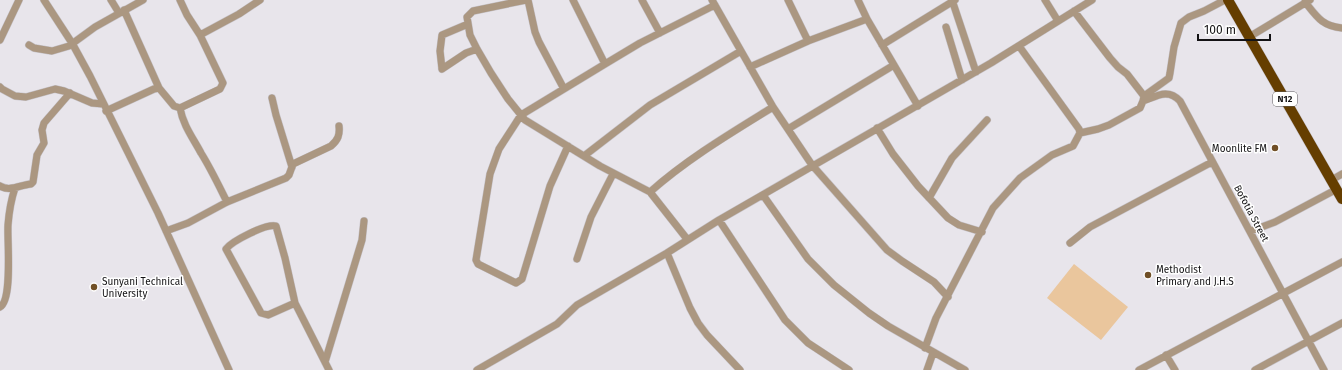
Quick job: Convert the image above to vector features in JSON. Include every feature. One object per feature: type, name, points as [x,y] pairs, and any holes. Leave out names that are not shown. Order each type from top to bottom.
[{"type":"highway","name":"N12","points":[[1228,0],[1340,193]]},
{"type":"highway","name":"N12","points":[[1236,0],[1254,34],[1339,176],[1340,193]]},
{"type":"street","points":[[0,40],[19,0]]},
{"type":"street","points":[[44,0],[72,43],[103,104],[166,231],[229,370]]},
{"type":"street","points":[[111,0],[121,11],[159,88],[174,106],[180,108],[220,89],[223,83],[200,35],[187,15],[180,0]]},
{"type":"street","points":[[29,45],[39,49],[52,50],[69,46],[121,11],[143,0]]},
{"type":"street","points":[[200,35],[239,14],[260,0]]},
{"type":"street","points":[[564,89],[539,42],[527,0],[503,2],[473,11],[468,17],[470,35],[477,49],[504,92],[521,115],[527,121],[613,174],[650,192],[687,239]]},
{"type":"street","points":[[573,0],[605,64]]},
{"type":"street","points":[[642,0],[660,33]]},
{"type":"street","points":[[788,0],[808,41]]},
{"type":"street","points":[[858,0],[867,19],[918,106]]},
{"type":"street","points":[[861,8],[865,0]]},
{"type":"street","points":[[882,45],[953,0],[976,72]]},
{"type":"street","points":[[1045,0],[1058,21]]},
{"type":"street","points":[[477,370],[558,324],[577,305],[667,253],[687,239],[812,165],[976,72],[1092,0]]},
{"type":"street","points":[[1080,133],[1098,130],[1140,108],[1144,98],[1168,78],[1170,74],[1174,47],[1181,23],[1188,17],[1204,11],[1225,0]]},
{"type":"street","points":[[1254,34],[1307,1],[1318,19],[1326,25],[1342,28]]},
{"type":"street","points":[[568,146],[550,186],[522,279],[516,283],[478,264],[476,260],[490,174],[499,149],[521,115],[640,43],[714,2],[773,107],[812,165],[887,250],[934,282],[948,297]]},
{"type":"street","points":[[1074,11],[1118,68],[1128,74],[1144,98]]},
{"type":"street","points":[[750,67],[808,41],[867,19]]},
{"type":"street","points":[[468,24],[442,35],[440,51],[442,69],[466,53],[477,49]]},
{"type":"street","points":[[946,27],[962,80]]},
{"type":"street","points":[[926,348],[936,318],[982,232],[993,208],[1020,178],[1052,155],[1073,146],[1080,133],[1079,129],[1019,46]]},
{"type":"street","points":[[584,156],[650,105],[742,50]]},
{"type":"street","points":[[788,129],[894,66]]},
{"type":"street","points":[[0,87],[2,90],[15,96],[26,97],[55,89],[70,93],[92,103],[103,104]]},
{"type":"street","points":[[106,111],[159,88]]},
{"type":"street","points":[[0,186],[7,189],[31,184],[33,182],[37,155],[44,143],[42,130],[44,123],[70,93]]},
{"type":"street","name":"Bofotia Street","points":[[1144,98],[1170,94],[1175,96],[1180,101],[1251,231],[1324,370]]},
{"type":"street","points":[[272,98],[292,166]]},
{"type":"street","points":[[650,192],[696,157],[773,107]]},
{"type":"street","points":[[180,108],[181,115],[188,130],[227,202]]},
{"type":"street","points":[[929,198],[952,158],[987,120]]},
{"type":"street","points":[[166,231],[188,223],[227,202],[286,178],[289,175],[293,164],[331,146],[338,137],[340,126]]},
{"type":"street","points":[[877,128],[893,154],[929,198],[954,222],[982,232]]},
{"type":"street","points":[[1070,243],[1090,227],[1212,162]]},
{"type":"street","points":[[577,259],[591,217],[613,174]]},
{"type":"street","points":[[0,307],[3,305],[8,291],[8,224],[15,188]]},
{"type":"street","points":[[1251,231],[1340,193]]},
{"type":"street","points":[[763,195],[808,259],[834,285],[869,313],[933,353],[965,370]]},
{"type":"street","points":[[325,362],[362,240],[364,220]]},
{"type":"street","points":[[719,220],[785,320],[808,343],[849,370]]},
{"type":"street","points":[[294,303],[268,315],[262,313],[226,249],[228,246],[261,229],[271,225],[276,226],[285,258],[294,303],[329,370]]},
{"type":"street","points":[[667,253],[690,308],[698,323],[706,335],[740,370]]},
{"type":"street","points":[[1139,370],[1342,262]]},
{"type":"street","points":[[1255,370],[1342,323]]},
{"type":"street","points":[[927,370],[933,353]]},
{"type":"street","points":[[1166,355],[1175,370]]},
{"type":"shaded area","points":[[1074,264],[1128,307],[1101,340],[1047,298]]},
{"type":"place","name":"Moonlite FM","points":[[1275,148]]},
{"type":"place","name":"Methodist Primary and J.H.S","points":[[1148,275]]},
{"type":"place","name":"Sunyani Technical University","points":[[94,287]]}]
